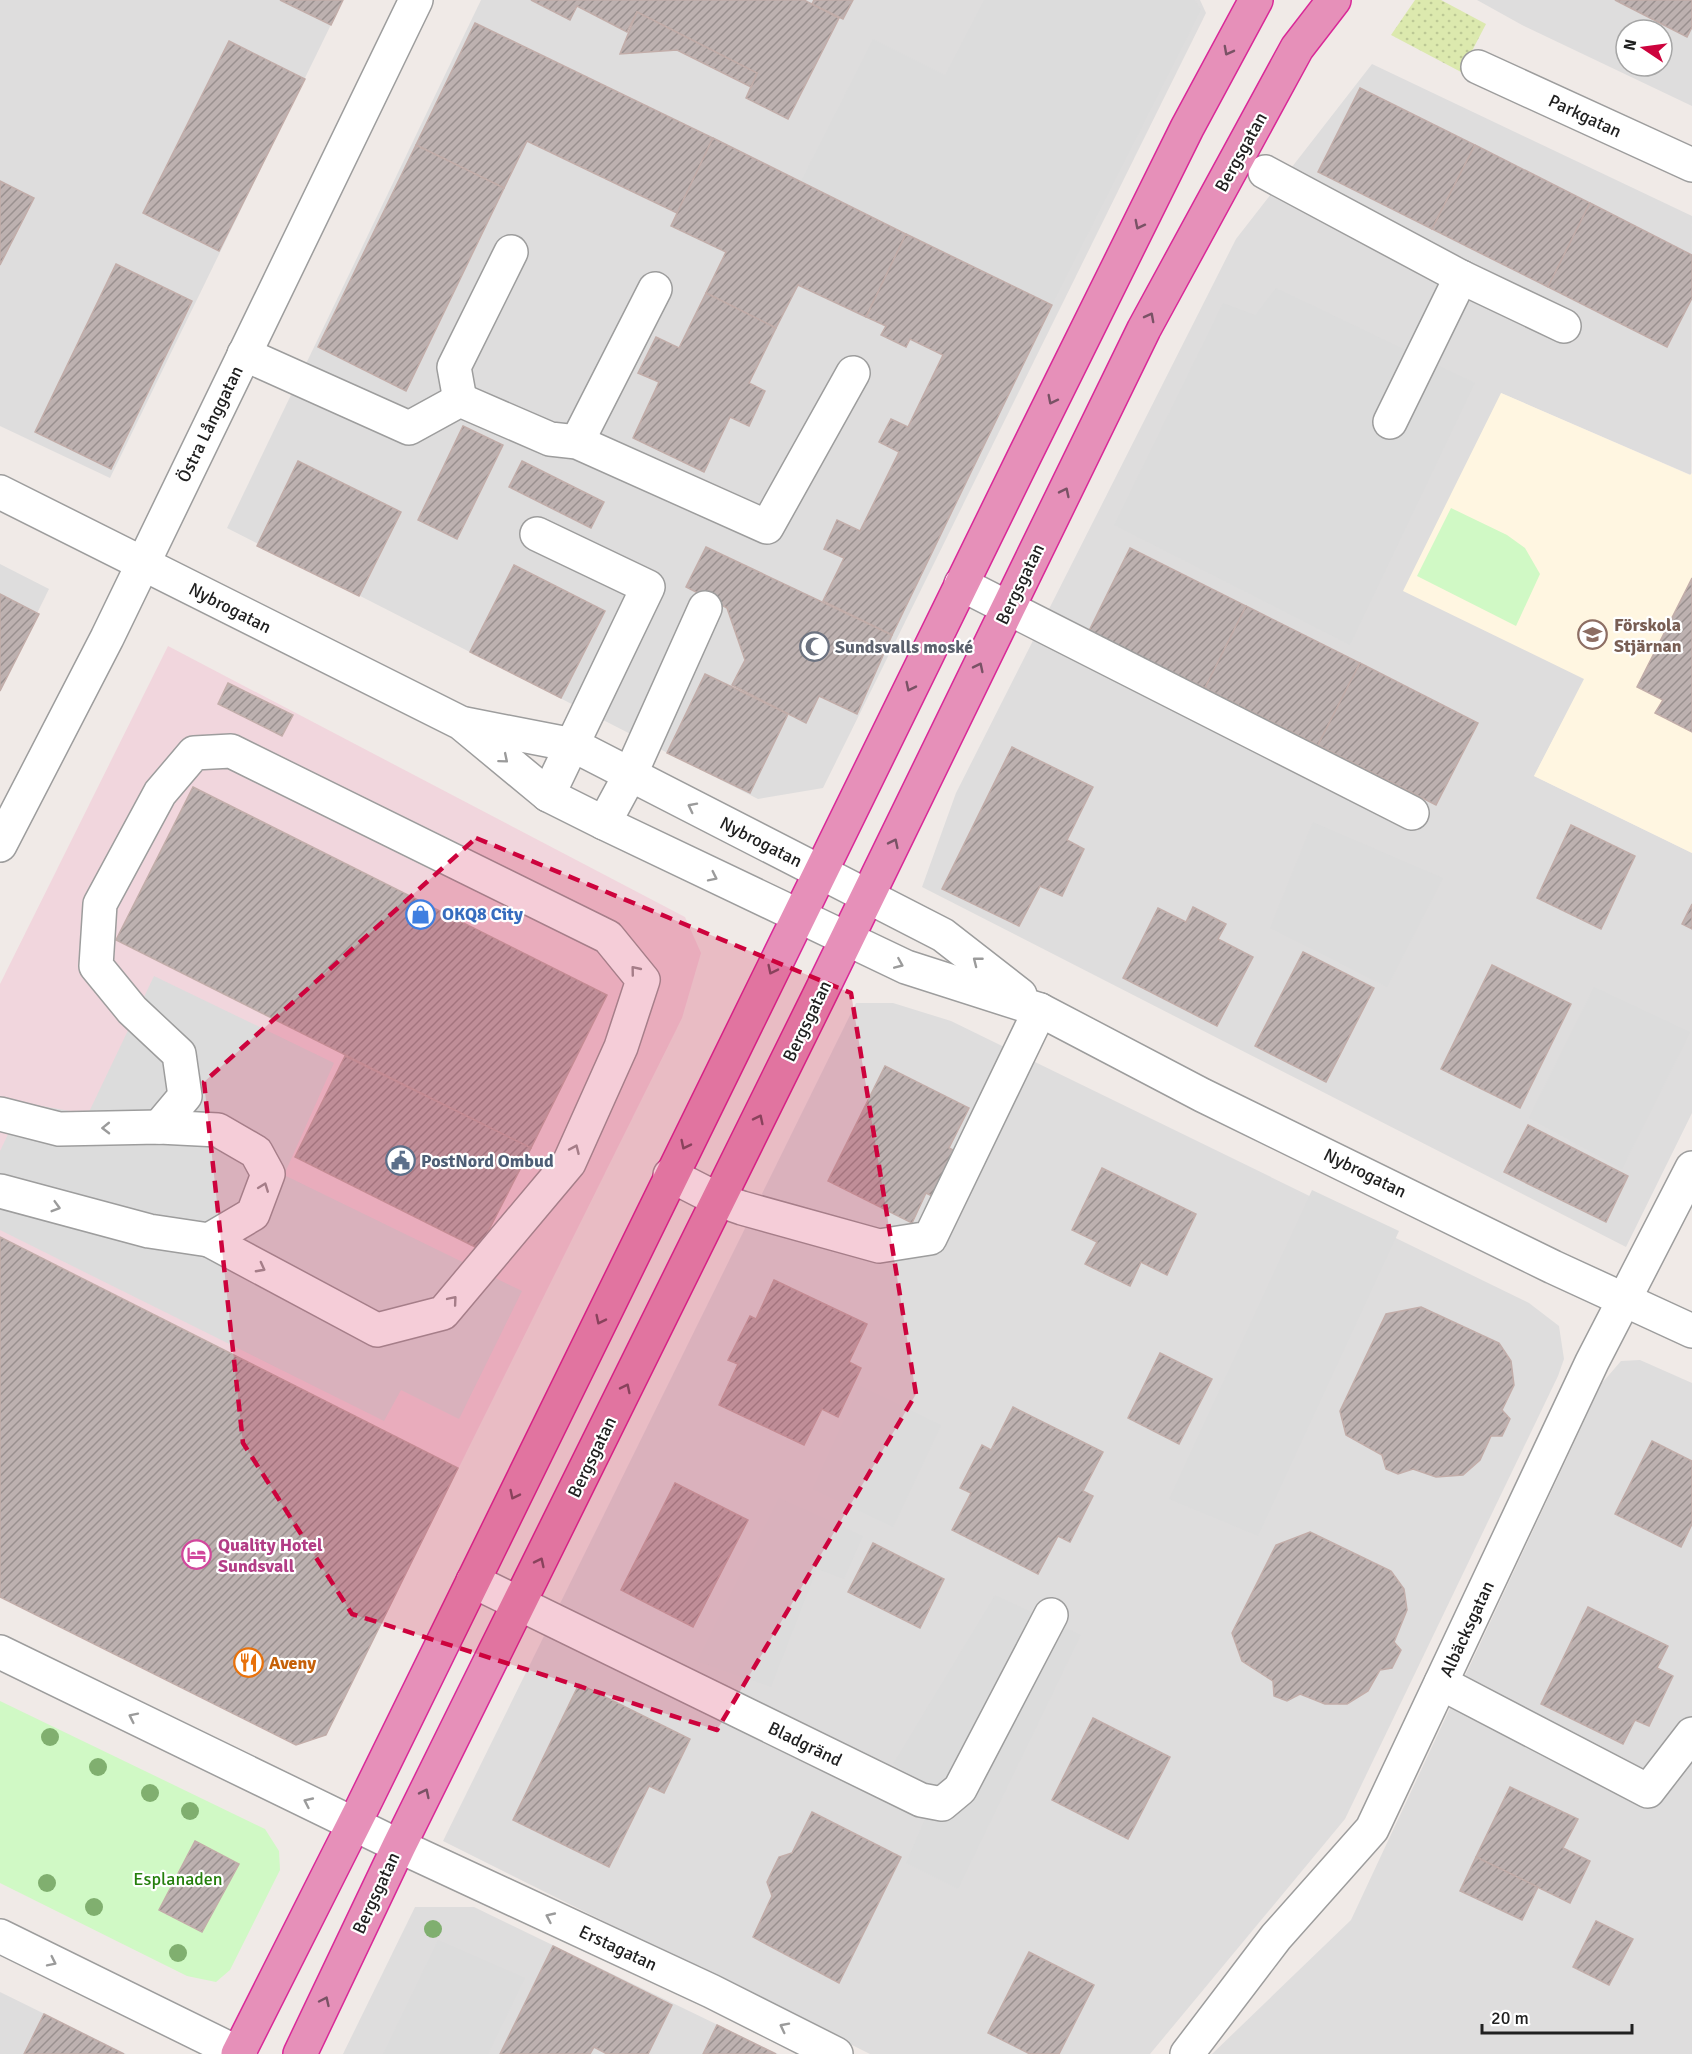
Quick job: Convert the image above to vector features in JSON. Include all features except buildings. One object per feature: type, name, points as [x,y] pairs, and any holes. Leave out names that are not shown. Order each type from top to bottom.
[{"type":"highway","points":[[239,2054],[354,1824],[961,584],[1187,128],[1256,0]]},
{"type":"highway","name":"Bergsgatan","points":[[300,2054],[399,1846],[719,1200],[1153,312],[1297,48],[1334,0]]},
{"type":"street","name":"Östra Långgatan","points":[[0,845],[142,564],[416,0]]},
{"type":"street","name":"Parkgatan","points":[[1478,67],[1692,165]]},
{"type":"street","points":[[1265,172],[1461,277],[1564,326]]},
{"type":"street","points":[[460,400],[454,367],[511,252]]},
{"type":"street","points":[[1390,422],[1461,277]]},
{"type":"street","points":[[577,442],[655,289]]},
{"type":"street","points":[[244,354],[409,428],[460,400]]},
{"type":"street","points":[[460,400],[550,439],[577,442],[767,527],[853,373]]},
{"type":"street","name":"Nybrogatan","points":[[0,492],[461,723],[548,795],[604,823],[798,918],[906,967],[1040,1010],[1202,1095],[1623,1300],[1692,1331]]},
{"type":"street","points":[[537,534],[648,587],[548,795]]},
{"type":"street","points":[[961,584],[1412,813]]},
{"type":"street","points":[[604,823],[630,775],[705,608]]},
{"type":"street","name":"Nybrogatan","points":[[461,723],[573,745],[943,935],[1040,1010]]},
{"type":"street","points":[[0,1191],[149,1231],[210,1240],[377,1330],[443,1313],[569,1163],[621,1047],[643,980],[608,937],[231,751],[194,753],[160,793],[100,904],[96,966],[132,1010],[179,1054],[185,1096],[159,1127]]},
{"type":"street","points":[[670,1175],[719,1200],[879,1246],[930,1238],[1040,1010]]},
{"type":"street","points":[[0,1114],[59,1129],[159,1127],[218,1130],[256,1152],[268,1174],[253,1214],[210,1240]]},
{"type":"street","name":"Albäcksgatan","points":[[1187,2054],[1276,1936],[1372,1829],[1623,1300],[1692,1168]]},
{"type":"street","name":"Bladgränd","points":[[472,1581],[921,1800],[942,1804],[960,1789],[1051,1615]]},
{"type":"street","points":[[0,1652],[399,1846]]},
{"type":"street","points":[[1441,1683],[1648,1791],[1692,1734]]},
{"type":"street","name":"Erstagatan","points":[[399,1846],[711,1990],[836,2054]]},
{"type":"street","points":[[0,1936],[239,2054]]},
{"type":"highlighted area","points":[[476,838],[851,993],[916,1394],[717,1730],[352,1614],[243,1443],[204,1082]]},
{"type":"shaded area","points":[[0,0],[343,0],[110,478],[0,426]]},
{"type":"shaded area","points":[[481,0],[1200,0],[1206,13],[823,788],[758,799],[227,528]]},
{"type":"shaded area","points":[[984,0],[1195,0],[1201,10],[1052,305],[801,181],[873,39],[945,75]]},
{"type":"shaded area","points":[[1477,0],[1692,0],[1692,106],[1633,78],[1674,78],[1674,18],[1614,18],[1614,69],[1522,25]]},
{"type":"shaded area","points":[[1372,64],[1692,216],[1691,475],[1501,393],[1585,679],[1534,776],[1692,853],[1692,1113],[1626,1247],[922,887],[956,793],[1236,239]]},
{"type":"shaded area","points":[[1276,288],[1475,383],[1350,645],[1114,525],[1223,303],[1255,315]]},
{"type":"shaded area","name":"Förskola Stjärnan","points":[[1501,393],[1690,475],[1692,473],[1692,853],[1534,776],[1584,679],[1403,591]]},
{"type":"shaded area","points":[[0,564],[49,589],[0,688]]},
{"type":"shaded area","points":[[168,646],[685,917],[701,953],[682,1018],[326,1735],[0,1597],[0,984]]},
{"type":"shaded area","points":[[1313,822],[1443,878],[1387,987],[1270,928]]},
{"type":"shaded area","points":[[154,976],[334,1063],[284,1175],[522,1291],[459,1419],[401,1390],[384,1421],[0,1230],[0,1151],[23,1103],[88,1114]]},
{"type":"shaded area","points":[[1594,987],[1690,1032],[1622,1169],[1529,1118]]},
{"type":"shaded area","points":[[856,1003],[893,1003],[951,1021],[1529,1303],[1559,1326],[1564,1359],[1558,1376],[1345,1819],[1150,2054],[870,2054],[443,1841]]},
{"type":"shaded area","points":[[1312,1190],[1399,1231],[1258,1536],[1169,1499]]},
{"type":"shaded area","points":[[1640,1360],[1692,1383],[1692,2054],[1212,2054],[1351,1920],[1602,1383],[1621,1361]]},
{"type":"shaded area","points":[[860,1386],[941,1425],[893,1527],[813,1489]]},
{"type":"shaded area","points":[[779,1498],[863,1536],[844,1579],[817,1569],[771,1687],[697,1661]]},
{"type":"shaded area","points":[[995,1595],[1081,1635],[958,1889],[906,1863],[937,1791],[893,1764]]},
{"type":"shaded area","points":[[415,1907],[474,1907],[778,2054],[343,2054]]},
{"type":"shaded area","points":[[438,1940],[525,1978],[488,2054],[383,2054]]},
{"type":"shaded area","points":[[0,1992],[126,2054],[0,2054]]},
{"type":"green space","points":[[1415,0],[1441,0],[1486,24],[1461,72],[1391,35]]},
{"type":"green space","points":[[1451,508],[1507,535],[1525,548],[1540,574],[1516,626],[1417,576]]},
{"type":"green space","name":"Esplanaden","points":[[0,1701],[265,1829],[279,1851],[280,1870],[230,1970],[216,1982],[187,1976],[0,1883]]},
{"type":"place","name":"Förskola Stjärnan","points":[[1593,635]]},
{"type":"place","name":"Sundsvalls moské","points":[[814,647]]},
{"type":"place","name":"OKQ8 City","points":[[421,914]]},
{"type":"place","name":"PostNord Ombud","points":[[400,1161]]},
{"type":"place","name":"Quality Hotel Sundsvall","points":[[197,1555]]},
{"type":"place","name":"Aveny","points":[[248,1663]]}]
